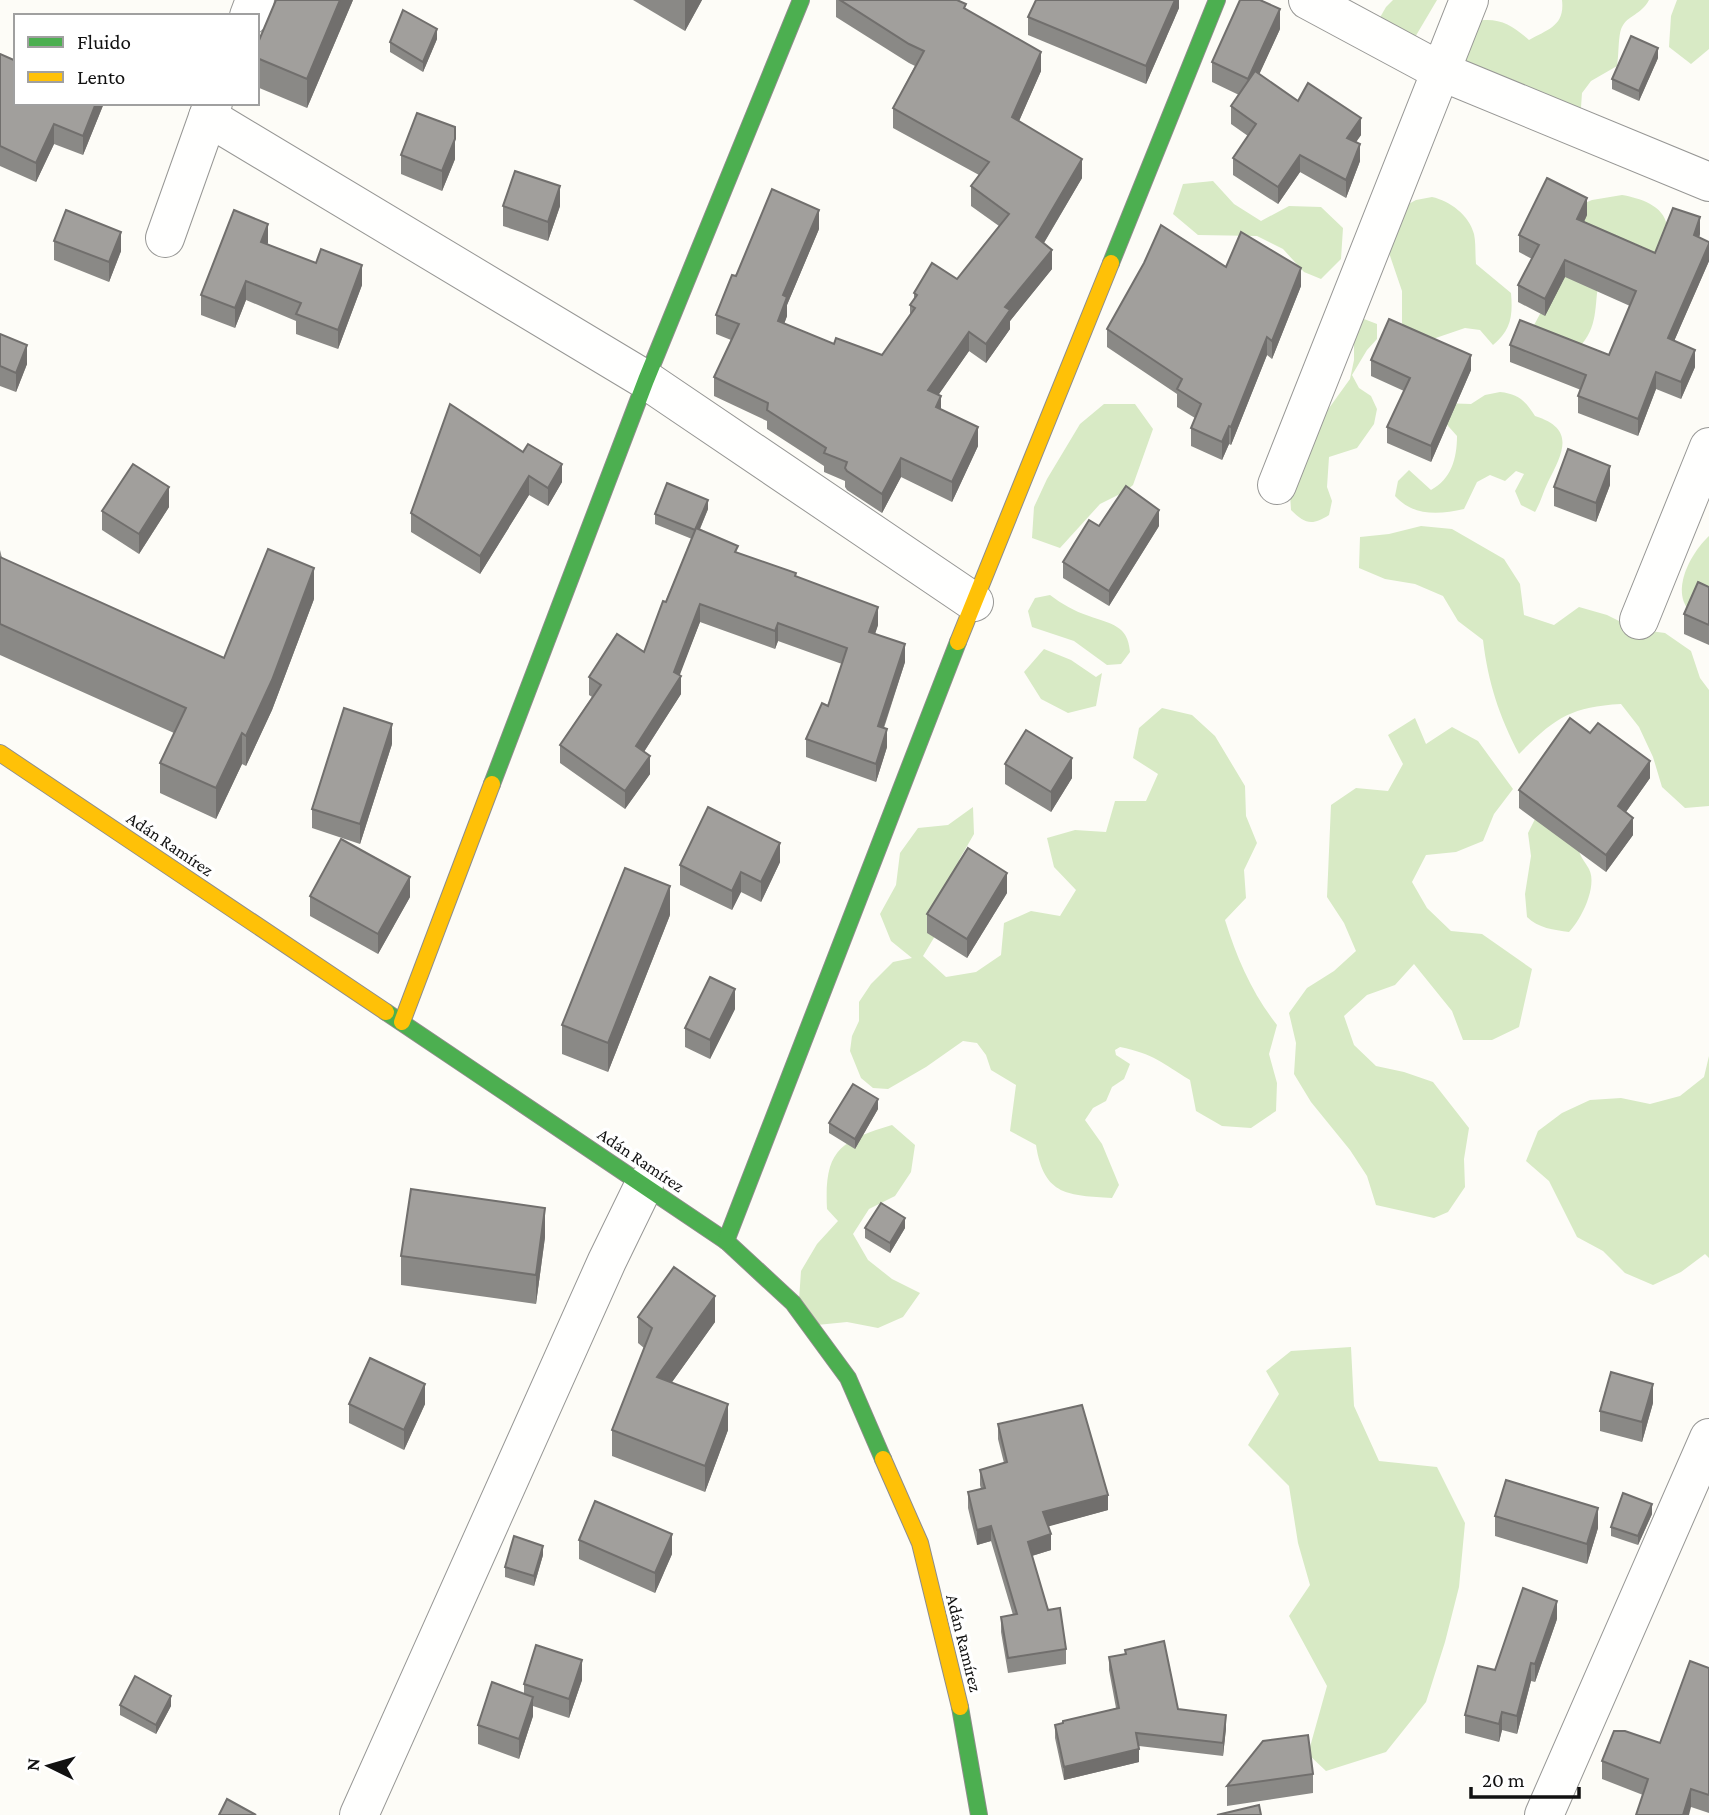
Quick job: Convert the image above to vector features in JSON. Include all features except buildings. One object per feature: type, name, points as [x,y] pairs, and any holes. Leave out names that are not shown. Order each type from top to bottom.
[{"type":"street","points":[[402,1021],[646,380],[800,0]]},
{"type":"street","points":[[726,1241],[974,602],[1217,0]]},
{"type":"street","points":[[1308,0],[1440,71],[1709,182]]},
{"type":"street","points":[[1277,485],[1469,0]]},
{"type":"street","points":[[164,237],[211,110],[646,380],[974,602]]},
{"type":"street","points":[[1639,620],[1709,447]]},
{"type":"street","name":"Adán Ramírez","points":[[0,753],[726,1241],[793,1303],[848,1378],[920,1543],[962,1715],[979,1815]]},
{"type":"street","points":[[359,1815],[607,1261],[644,1185]]},
{"type":"street","points":[[1544,1815],[1709,1438]]},
{"type":"green space","points":[[1393,0],[1437,0],[1411,44],[1378,21]]},
{"type":"green space","points":[[1562,0],[1649,0],[1622,27],[1617,66],[1591,81],[1582,93],[1580,122],[1461,63],[1475,21],[1504,23],[1529,40],[1554,26],[1561,16]]},
{"type":"green space","points":[[1677,0],[1709,0],[1709,49],[1691,64],[1669,47],[1671,16]]},
{"type":"green space","points":[[1213,181],[1234,204],[1261,221],[1289,206],[1321,207],[1343,228],[1341,259],[1321,279],[1304,272],[1283,249],[1257,236],[1198,235],[1173,214],[1183,184]]},
{"type":"green space","points":[[1622,195],[1650,204],[1665,219],[1666,236],[1660,254],[1599,279],[1593,324],[1578,348],[1533,327],[1547,301],[1578,206],[1592,200]]},
{"type":"green space","points":[[1432,197],[1452,205],[1468,221],[1474,234],[1476,264],[1511,293],[1510,322],[1504,334],[1493,345],[1480,330],[1465,328],[1424,342],[1410,336],[1402,323],[1402,291],[1387,247],[1403,207],[1416,200]]},
{"type":"green space","points":[[1364,319],[1377,324],[1377,339],[1352,375],[1359,388],[1371,396],[1377,409],[1374,424],[1357,448],[1329,457],[1327,487],[1332,501],[1329,515],[1309,522],[1291,510],[1289,479],[1314,429],[1350,379],[1354,360],[1354,331]]},
{"type":"green space","points":[[1500,392],[1520,399],[1535,416],[1548,421],[1561,435],[1558,461],[1535,512],[1521,505],[1515,491],[1524,474],[1516,471],[1505,481],[1490,475],[1477,482],[1464,509],[1426,512],[1402,503],[1395,496],[1398,481],[1409,470],[1431,490],[1452,468],[1457,436],[1441,418],[1441,403],[1471,404],[1485,395]]},
{"type":"green space","points":[[1104,404],[1135,404],[1153,429],[1133,485],[1100,504],[1060,548],[1032,538],[1034,507],[1047,479],[1080,424]]},
{"type":"green space","points":[[1421,526],[1452,529],[1504,559],[1520,584],[1524,615],[1554,625],[1579,607],[1607,615],[1635,629],[1665,633],[1691,651],[1700,678],[1709,690],[1709,806],[1685,808],[1662,787],[1653,757],[1639,727],[1621,704],[1589,708],[1564,717],[1543,731],[1519,754],[1495,698],[1483,640],[1458,621],[1443,596],[1415,584],[1385,579],[1359,568],[1360,537],[1389,534]]},
{"type":"green space","points":[[1709,536],[1709,622],[1695,616],[1686,606],[1682,583],[1692,558]]},
{"type":"green space","points":[[1050,595],[1073,610],[1111,624],[1122,631],[1129,643],[1130,652],[1121,664],[1107,665],[1074,641],[1032,627],[1028,611],[1035,598]]},
{"type":"green space","points":[[1044,649],[1071,660],[1096,677],[1102,673],[1096,706],[1068,713],[1041,699],[1024,672]]},
{"type":"green space","points":[[1162,708],[1192,715],[1215,736],[1245,786],[1246,816],[1257,843],[1244,870],[1246,898],[1225,920],[1246,975],[1277,1025],[1269,1054],[1277,1083],[1276,1111],[1251,1128],[1222,1126],[1196,1111],[1190,1080],[1150,1056],[1120,1047],[1115,1050],[1116,1055],[1130,1064],[1124,1079],[1112,1087],[1106,1101],[1093,1108],[1085,1120],[1102,1144],[1119,1185],[1112,1198],[1071,1194],[1052,1184],[1045,1175],[1036,1145],[1010,1131],[1016,1085],[991,1070],[986,1055],[977,1043],[963,1041],[888,1089],[873,1088],[861,1078],[850,1051],[852,1036],[859,1021],[859,1002],[871,984],[893,962],[912,958],[891,941],[880,914],[896,885],[900,853],[918,828],[948,825],[973,807],[974,834],[959,860],[955,889],[938,931],[923,956],[946,977],[976,972],[1001,955],[1004,923],[1031,911],[1060,916],[1076,890],[1054,867],[1047,838],[1075,830],[1106,832],[1115,801],[1146,801],[1158,774],[1133,758],[1139,728]]},
{"type":"green space","points":[[1415,718],[1426,744],[1452,727],[1478,741],[1513,789],[1494,814],[1483,841],[1456,852],[1426,855],[1412,882],[1427,908],[1451,931],[1482,934],[1532,969],[1519,1027],[1492,1040],[1463,1040],[1452,1011],[1414,964],[1395,985],[1367,995],[1344,1016],[1354,1045],[1376,1066],[1433,1082],[1469,1128],[1464,1159],[1465,1187],[1448,1212],[1434,1218],[1376,1205],[1367,1176],[1350,1150],[1311,1102],[1294,1074],[1296,1043],[1289,1013],[1307,988],[1334,971],[1356,951],[1344,923],[1327,897],[1331,805],[1356,788],[1388,791],[1403,764],[1388,735]]},
{"type":"green space","points":[[1535,819],[1578,844],[1580,854],[1589,869],[1590,893],[1569,932],[1541,926],[1527,917],[1525,894],[1531,856],[1528,833]]},
{"type":"green space","points":[[1709,1056],[1709,1258],[1705,1254],[1681,1272],[1653,1285],[1625,1273],[1603,1251],[1577,1237],[1549,1181],[1526,1161],[1538,1131],[1562,1113],[1590,1100],[1621,1098],[1650,1104],[1680,1096],[1704,1077]]},
{"type":"green space","points":[[892,1125],[915,1145],[911,1172],[895,1196],[869,1209],[853,1234],[868,1260],[892,1279],[920,1293],[903,1317],[878,1328],[847,1322],[817,1325],[799,1300],[801,1271],[817,1244],[838,1221],[827,1209],[828,1174],[832,1161],[847,1143]]},
{"type":"green space","points":[[1351,1347],[1354,1406],[1379,1461],[1437,1467],[1465,1523],[1459,1587],[1426,1702],[1386,1752],[1326,1771],[1308,1754],[1327,1686],[1289,1616],[1310,1585],[1298,1543],[1289,1486],[1248,1445],[1279,1394],[1266,1371],[1291,1351]]},
{"type":"traffic: fast","points":[[492,784],[646,380],[801,0]]},
{"type":"traffic: fast","points":[[1111,263],[1217,0]]},
{"type":"traffic: fast","points":[[726,1241],[958,642]]},
{"type":"traffic: fast","points":[[386,1012],[726,1241],[793,1303],[848,1378],[883,1459]]},
{"type":"traffic: fast","points":[[960,1707],[979,1815]]},
{"type":"traffic: slow","points":[[958,642],[1111,263]]},
{"type":"traffic: slow","points":[[0,753],[386,1012]]},
{"type":"traffic: slow","points":[[402,1022],[492,784]]},
{"type":"traffic: slow","points":[[883,1459],[920,1543],[960,1707]]}]
